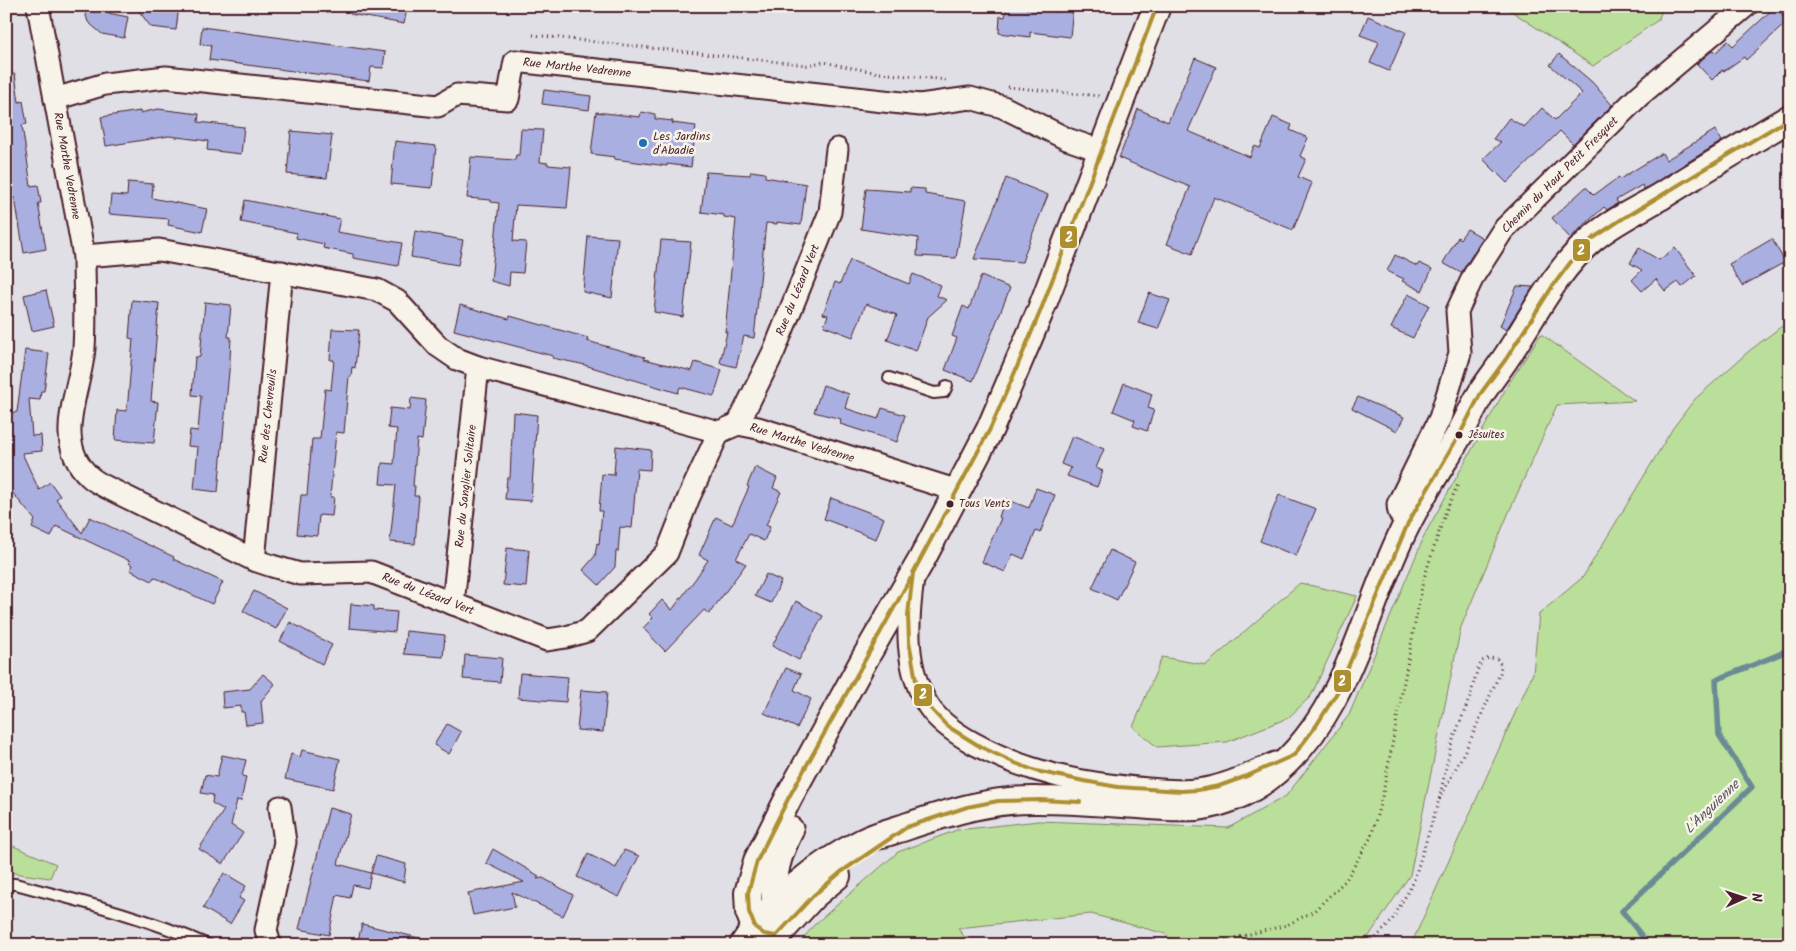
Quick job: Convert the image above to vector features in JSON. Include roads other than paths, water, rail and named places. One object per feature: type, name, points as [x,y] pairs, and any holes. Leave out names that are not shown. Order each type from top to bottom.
[{"type":"street","points":[[38,6],[55,99]]},
{"type":"street","points":[[760,938],[749,912],[748,893],[757,861],[789,797],[958,491],[990,429],[1040,312],[1157,6]]},
{"type":"street","name":"Chemin du Haut Petit Fresquet","points":[[1408,523],[1400,516],[1398,504],[1440,418],[1455,371],[1460,353],[1458,311],[1474,275],[1503,230],[1639,96],[1746,6]]},
{"type":"street","name":"Rue Marthe Vedrenne","points":[[958,491],[758,428],[729,428],[478,368],[457,359],[438,346],[397,301],[377,290],[159,250],[84,256],[55,99],[105,84],[166,76],[438,106],[457,95],[508,99],[515,61],[920,105],[970,98],[1003,107],[1067,139],[1102,151]]},
{"type":"street","points":[[760,938],[776,905],[829,861],[864,842],[967,807],[1016,800],[1170,807],[1199,806],[1221,802],[1246,791],[1268,778],[1294,755],[1316,726],[1338,691],[1408,523],[1481,394],[1552,287],[1573,259],[1592,239],[1622,219],[1790,118]]},
{"type":"street","name":"Rue du Lézard Vert","points":[[84,256],[84,350],[70,416],[71,442],[76,458],[90,476],[106,487],[254,560],[300,574],[371,572],[547,640],[587,632],[667,553],[689,497],[774,351],[830,212],[837,149]]},
{"type":"street","name":"Rue des Chevreuils","points":[[254,560],[282,272]]},
{"type":"street","name":"Rue du Sanglier Solitaire","points":[[453,604],[478,368]]},
{"type":"street","points":[[913,573],[908,615],[909,641],[916,681],[930,708],[947,726],[965,738],[1015,763],[1036,771],[1118,787],[1181,791],[1219,786],[1294,755]]},
{"type":"street","points":[[776,905],[774,884],[778,858],[865,658]]},
{"type":"street","points":[[270,945],[266,930],[285,842],[280,807]]},
{"type":"street","points":[[760,938],[841,872],[907,826]]},
{"type":"lane","points":[[889,378],[934,393],[944,392],[947,386]]},
{"type":"lane","points":[[6,884],[15,884],[76,900],[168,928],[208,945]]},
{"type":"waterway","name":"L'Anguienne","points":[[1649,945],[1622,911],[1752,787],[1719,735],[1716,680],[1780,654],[1790,647]]},
{"type":"place","name":"Les Jardins d'Abadie","points":[[643,143]]},
{"type":"place","name":"Jésuites","points":[[1459,435]]},
{"type":"place","name":"Tous Vents","points":[[950,504]]}]
